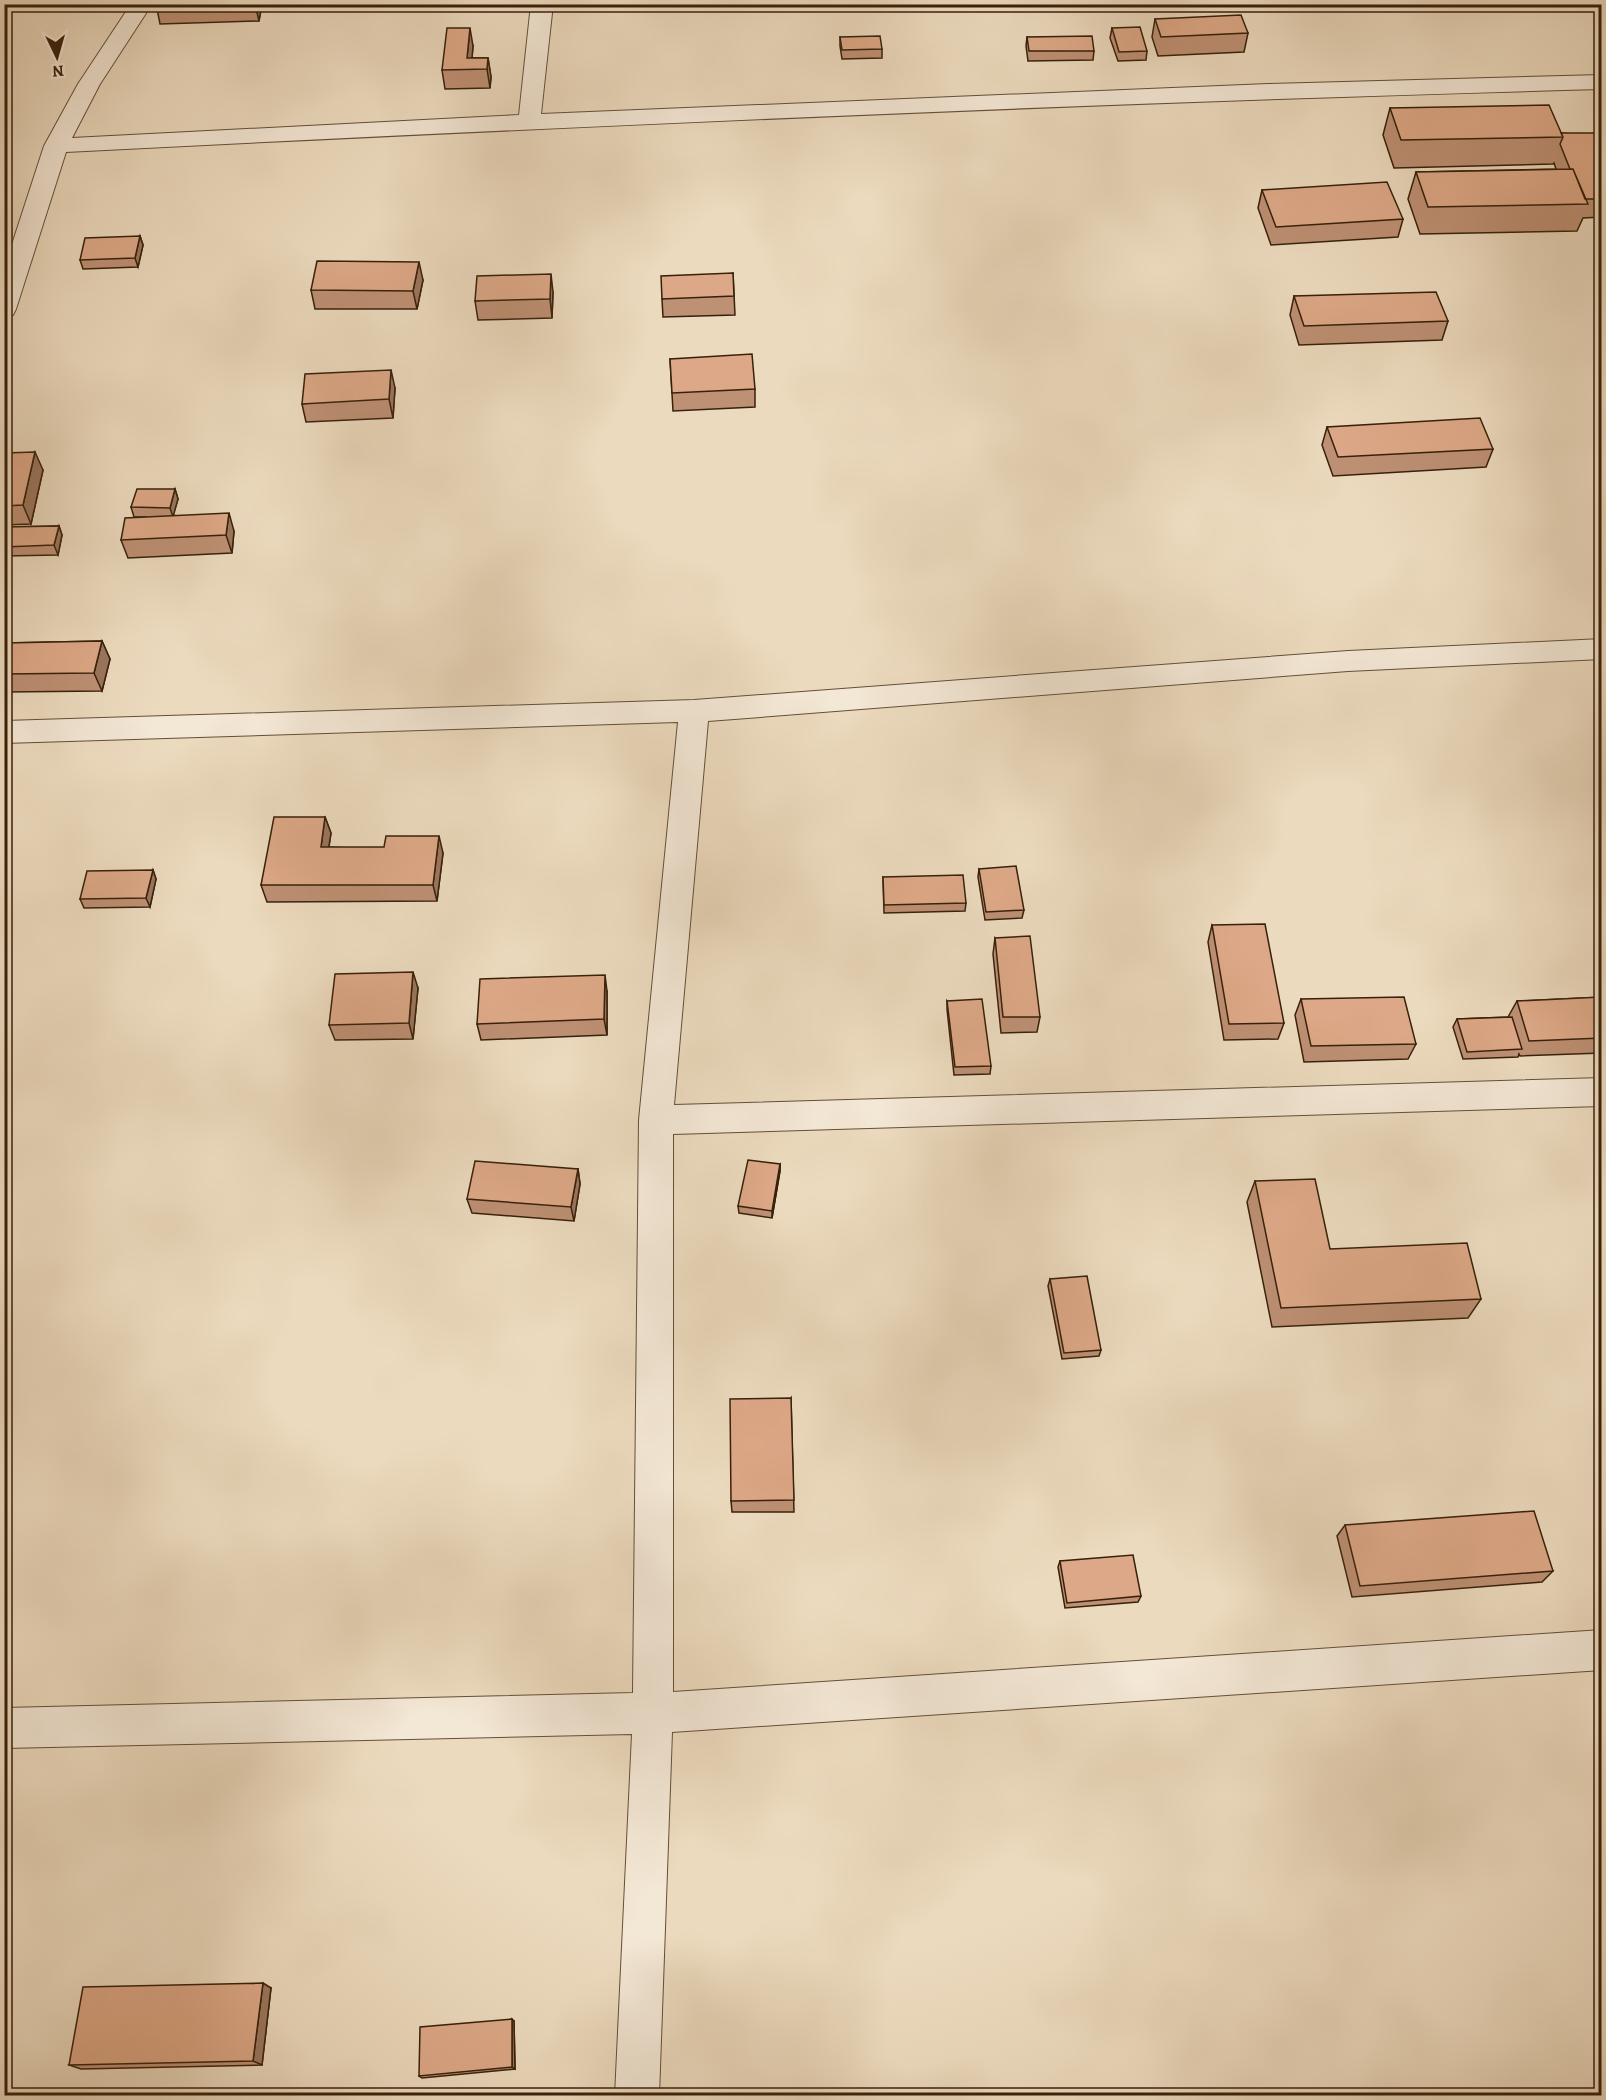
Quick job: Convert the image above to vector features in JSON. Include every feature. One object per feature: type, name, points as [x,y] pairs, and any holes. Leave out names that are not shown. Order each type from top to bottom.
[{"type":"street","points":[[4,309],[56,146],[89,84],[142,4]]},
{"type":"street","points":[[529,123],[542,4]]},
{"type":"street","points":[[56,146],[655,115],[1115,97],[1602,82]]},
{"type":"street","points":[[4,732],[694,711],[1348,661],[1602,649]]},
{"type":"street","points":[[637,2096],[653,1713],[656,1120],[694,711]]},
{"type":"street","points":[[656,1120],[1602,1092]]},
{"type":"street","points":[[4,1728],[653,1713],[1602,1650]]},
{"type":"building","points":[[156,4],[192,4],[155,6]]},
{"type":"building","points":[[1241,15],[1248,33],[1161,37],[1155,19]]},
{"type":"building","points":[[1140,27],[1147,51],[1119,52],[1112,28]]},
{"type":"building","points":[[447,28],[470,28],[467,58],[488,58],[487,69],[442,70]]},
{"type":"building","points":[[880,36],[882,49],[842,50],[840,37]]},
{"type":"building","points":[[1092,36],[1094,51],[1029,51],[1027,37]]},
{"type":"building","points":[[1549,105],[1563,137],[1401,140],[1390,108]]},
{"type":"building","points":[[1561,133],[1599,133],[1602,137],[1602,199],[1585,199],[1560,144],[1563,137]]},
{"type":"building","points":[[1573,169],[1588,204],[1428,207],[1416,172]]},
{"type":"building","points":[[1387,182],[1403,219],[1276,227],[1262,190]]},
{"type":"building","points":[[140,236],[135,258],[80,260],[85,238]]},
{"type":"building","points":[[317,261],[419,262],[413,291],[311,290]]},
{"type":"building","points":[[733,273],[734,296],[662,299],[661,276]]},
{"type":"building","points":[[551,274],[550,299],[475,301],[477,276]]},
{"type":"building","points":[[1436,292],[1448,321],[1304,326],[1294,296]]},
{"type":"building","points":[[752,354],[755,389],[672,393],[670,359]]},
{"type":"building","points":[[391,370],[389,399],[302,404],[305,374]]},
{"type":"building","points":[[1480,418],[1493,449],[1338,457],[1327,427]]},
{"type":"building","points":[[35,452],[23,505],[4,506],[4,453]]},
{"type":"building","points":[[137,489],[175,489],[170,508],[131,507]]},
{"type":"building","points":[[229,513],[226,535],[121,540],[125,518]]},
{"type":"building","points":[[59,526],[54,545],[4,547],[4,527]]},
{"type":"building","points":[[102,641],[94,673],[4,674],[4,643]]},
{"type":"building","points":[[274,817],[325,817],[321,847],[384,847],[386,836],[439,836],[433,885],[261,885]]},
{"type":"building","points":[[1016,866],[1024,910],[986,912],[979,869]]},
{"type":"building","points":[[153,870],[146,898],[80,899],[87,871]]},
{"type":"building","points":[[963,875],[966,903],[884,905],[883,877]]},
{"type":"building","points":[[1265,924],[1284,1023],[1229,1024],[1212,925]]},
{"type":"building","points":[[1030,936],[1040,1017],[1003,1017],[995,938]]},
{"type":"building","points":[[413,972],[409,1023],[329,1025],[335,974]]},
{"type":"building","points":[[605,975],[604,1019],[477,1024],[480,979]]},
{"type":"building","points":[[1404,997],[1416,1044],[1311,1046],[1301,999]]},
{"type":"building","points":[[1602,997],[1602,1038],[1529,1041],[1517,1001]]},
{"type":"building","points":[[982,999],[991,1066],[955,1067],[947,1001]]},
{"type":"building","points":[[1512,1017],[1522,1049],[1467,1052],[1457,1019]]},
{"type":"building","points":[[748,1160],[780,1164],[772,1211],[738,1206]]},
{"type":"building","points":[[475,1161],[578,1169],[571,1207],[467,1199]]},
{"type":"building","points":[[1315,1179],[1330,1249],[1467,1243],[1481,1299],[1281,1308],[1255,1181]]},
{"type":"building","points":[[1087,1276],[1101,1350],[1064,1353],[1050,1279]]},
{"type":"building","points":[[791,1398],[794,1500],[731,1501],[730,1399]]},
{"type":"building","points":[[1534,1511],[1553,1571],[1360,1586],[1345,1525]]},
{"type":"building","points":[[1133,1555],[1141,1596],[1067,1603],[1060,1561]]},
{"type":"building","points":[[263,1983],[253,2061],[69,2065],[83,1987]]},
{"type":"building","points":[[512,2019],[512,2067],[419,2076],[420,2027]]}]
